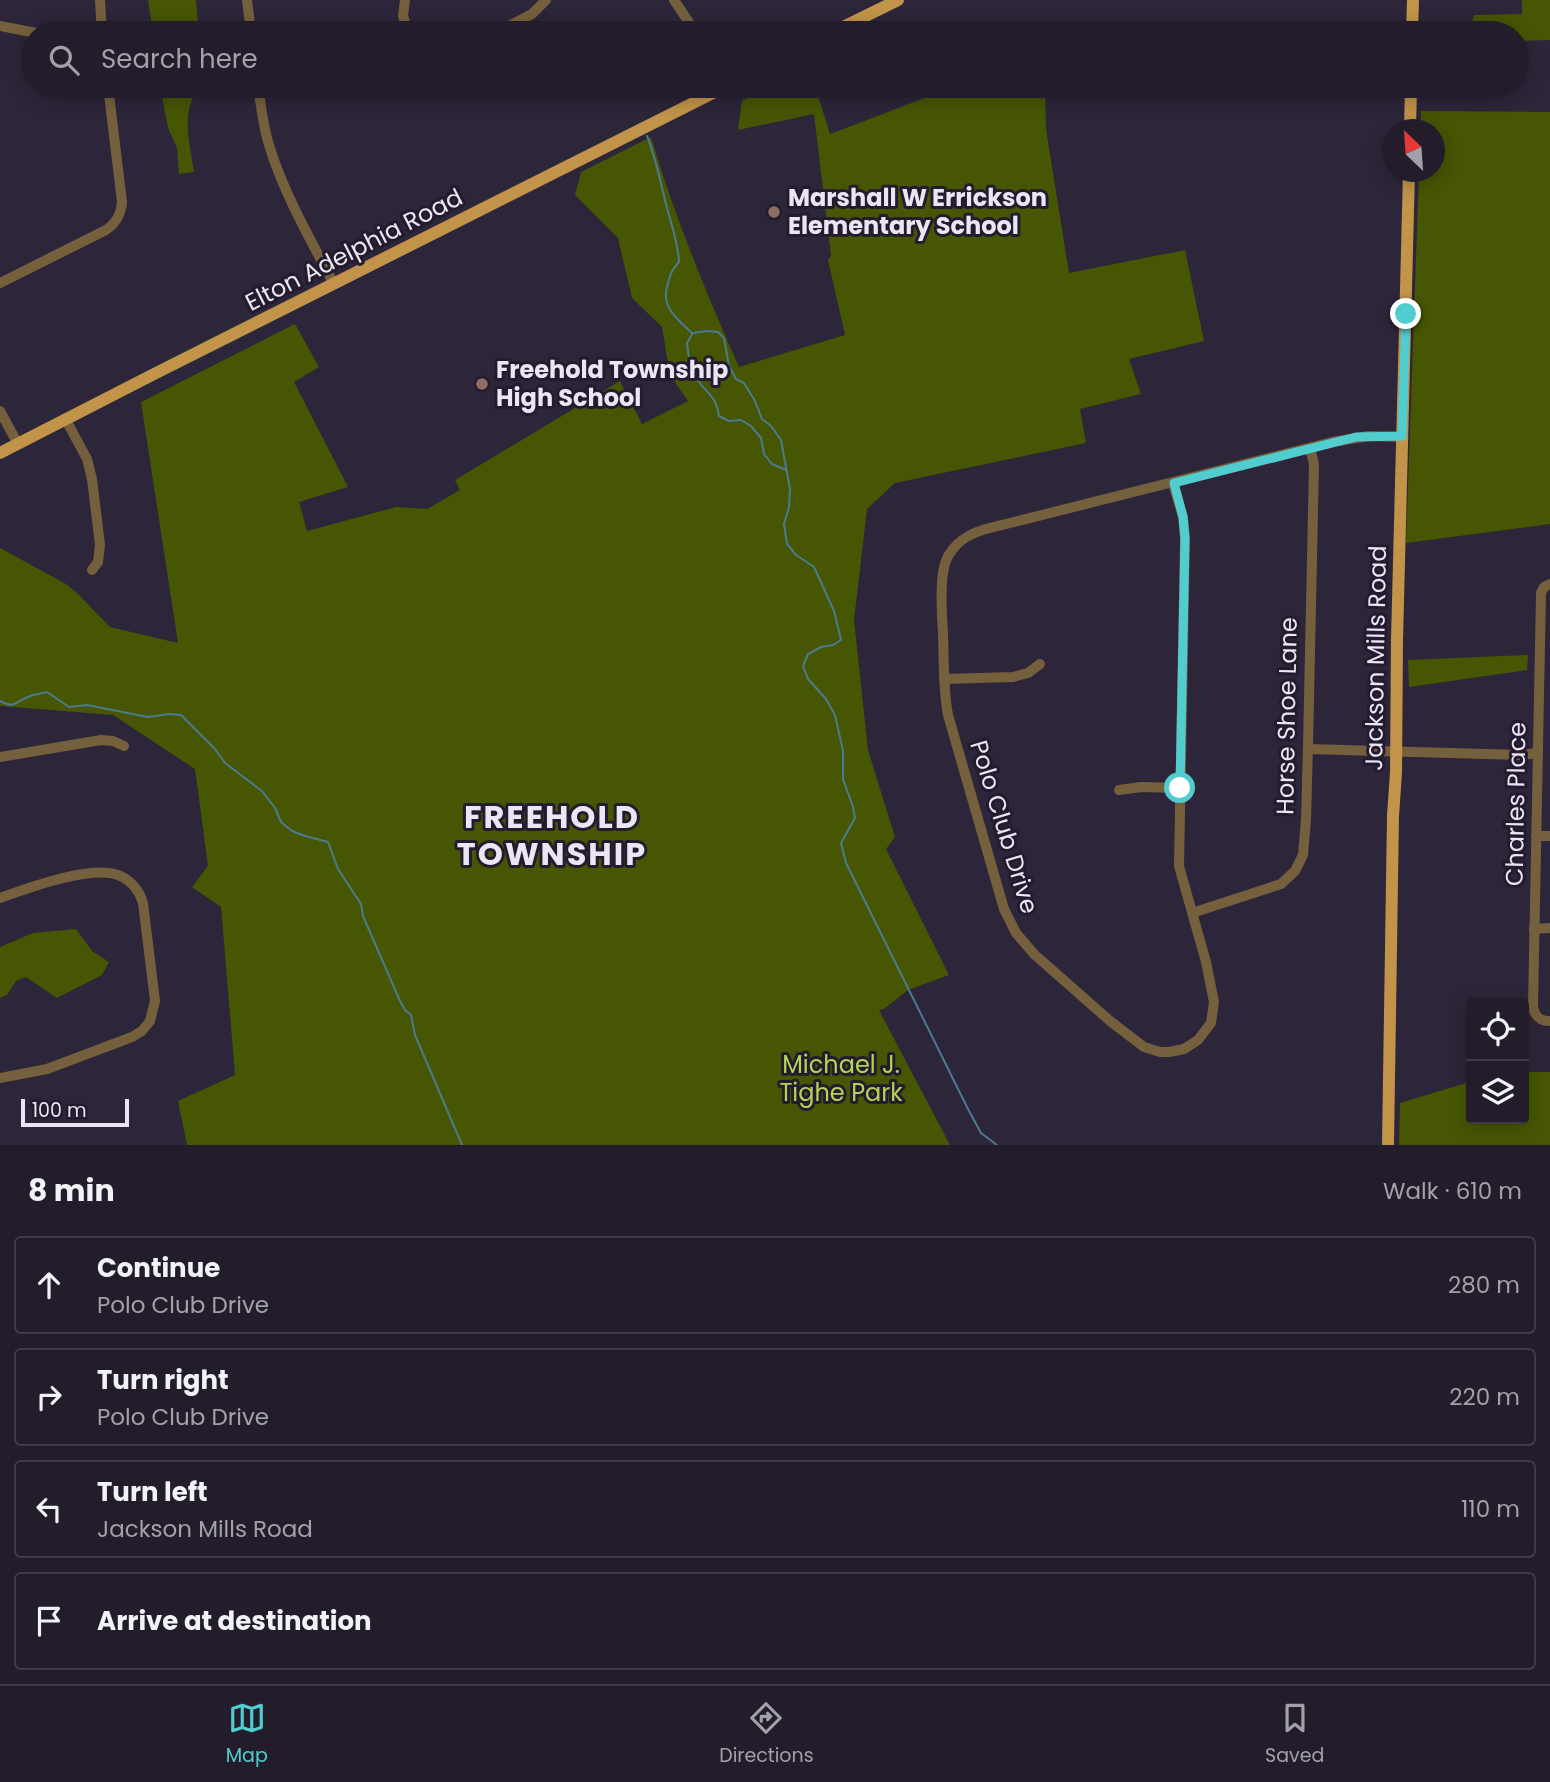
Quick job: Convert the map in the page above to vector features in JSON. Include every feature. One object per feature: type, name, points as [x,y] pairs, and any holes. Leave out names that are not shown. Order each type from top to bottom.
[{"type":"main road","points":[[855,21],[898,0]]},
{"type":"main road","points":[[1412,21],[1413,0]]},
{"type":"main road","name":"Elton Adelphia Road","points":[[0,453],[701,98]]},
{"type":"main road","points":[[1410,119],[1411,98]]},
{"type":"main road","name":"Jackson Mills Road","points":[[1388,1145],[1409,182]]},
{"type":"street","points":[[100,0],[101,21]]},
{"type":"street","points":[[247,0],[250,21]]},
{"type":"street","points":[[405,0],[405,21]]},
{"type":"street","points":[[520,21],[532,15],[546,0]]},
{"type":"street","points":[[674,0],[688,21]]},
{"type":"street","points":[[0,26],[21,30]]},
{"type":"street","points":[[0,283],[106,230],[119,216],[122,202],[109,98]]},
{"type":"street","points":[[260,98],[275,164],[334,284]]},
{"type":"street","points":[[0,411],[18,444]]},
{"type":"street","points":[[66,420],[86,459],[92,478],[100,545],[98,562],[92,570]]},
{"type":"street","name":"Polo Club Drive","points":[[1174,483],[1183,517],[1185,538],[1179,866],[1213,993],[1213,1013],[1205,1033],[1191,1045],[1168,1052],[1152,1050],[1137,1042],[1110,1021],[1034,954],[1009,921],[947,715],[943,572],[948,556],[961,540],[974,533],[1006,524],[1356,437],[1402,436]]},
{"type":"street","name":"Horse Shoe Lane","points":[[1192,913],[1274,887],[1286,880],[1301,861],[1304,849],[1308,749],[1314,464],[1310,448]]},
{"type":"street","name":"Charles Place","points":[[1546,1020],[1534,1013],[1533,1007],[1541,593],[1547,585]]},
{"type":"street","points":[[944,679],[1013,677],[1028,673],[1040,664]]},
{"type":"street","points":[[0,757],[101,740],[124,746]]},
{"type":"street","points":[[1308,749],[1508,755],[1538,753]]},
{"type":"street","points":[[1119,790],[1180,788]]},
{"type":"street","points":[[1536,836],[1550,836]]},
{"type":"street","points":[[0,898],[50,881],[99,873],[116,874],[127,880],[144,903],[155,1001],[150,1021],[142,1031],[132,1037],[47,1069],[0,1078]]},
{"type":"street","points":[[1534,929],[1550,928]]},
{"type":"green space","points":[[148,0],[196,0],[198,21],[151,21]]},
{"type":"green space","points":[[1522,0],[1550,0],[1550,40],[1529,41],[1529,21],[1473,21],[1474,15],[1522,14]]},
{"type":"green space","points":[[162,98],[193,98],[188,118],[194,172],[179,174],[177,148],[168,128]]},
{"type":"green space","name":"Michael J. Tighe Park","points":[[748,98],[819,98],[830,134],[925,98],[1045,98],[1046,129],[1069,273],[1185,250],[1204,341],[1129,359],[1141,394],[1080,409],[1086,443],[895,483],[867,509],[854,620],[868,750],[895,837],[886,849],[949,975],[908,990],[879,1010],[950,1145],[187,1145],[178,1101],[235,1075],[221,907],[192,887],[208,866],[195,769],[113,715],[0,706],[0,548],[66,584],[110,627],[178,643],[141,402],[295,324],[319,367],[294,382],[348,487],[299,502],[307,531],[396,507],[427,509],[460,490],[455,480],[620,381],[642,424],[688,401],[670,375],[662,327],[632,298],[618,238],[575,195],[581,172],[651,137],[691,254],[739,367],[845,335],[828,260],[831,256],[814,114],[738,130],[742,101]]},
{"type":"green space","points":[[1421,111],[1550,112],[1550,524],[1406,543],[1419,182],[1445,182],[1445,119],[1421,119]]},
{"type":"green space","points":[[1528,655],[1527,670],[1409,687],[1408,660]]},
{"type":"green space","points":[[76,929],[92,951],[109,962],[102,975],[57,998],[26,977],[16,981],[7,995],[0,998],[0,947],[33,933]]},
{"type":"green space","points":[[1529,1072],[1550,1072],[1550,1145],[1399,1145],[1400,1103],[1466,1083],[1466,1124],[1529,1124]]},
{"type":"waterway","points":[[647,136],[676,240],[679,262],[672,271],[666,301],[672,313],[692,333]]},
{"type":"waterway","points":[[786,470],[772,464],[764,454],[761,438],[751,426],[741,420],[729,421],[719,416],[714,401],[699,382],[690,363],[687,343],[693,333],[718,332],[724,338],[729,366],[736,379],[744,383],[762,419],[781,440],[790,489],[784,524],[787,544],[796,555],[814,567],[834,611],[841,640],[808,654],[803,666],[808,679],[826,699],[835,715],[843,751],[843,779],[855,818],[841,843],[846,863],[968,1109],[981,1133],[997,1145]]},
{"type":"waterway","points":[[0,701],[12,705],[30,696],[47,692],[69,707],[87,705],[148,717],[181,715],[225,763],[262,791],[275,808],[281,822],[292,831],[328,842],[338,869],[361,904],[363,916],[400,1001],[411,1015],[415,1035],[462,1145]]},
{"type":"place","name":"Marshall W Errickson Elementary School","points":[[774,212]]},
{"type":"place","name":"Freehold Township High School","points":[[482,384]]},
{"type":"district","name":"FREEHOLD TOWNSHIP","points":[[552,836]]},
{"type":"route","points":[[1180,788],[1185,538],[1183,517],[1174,483],[1356,437],[1402,436],[1406,314]]}]
